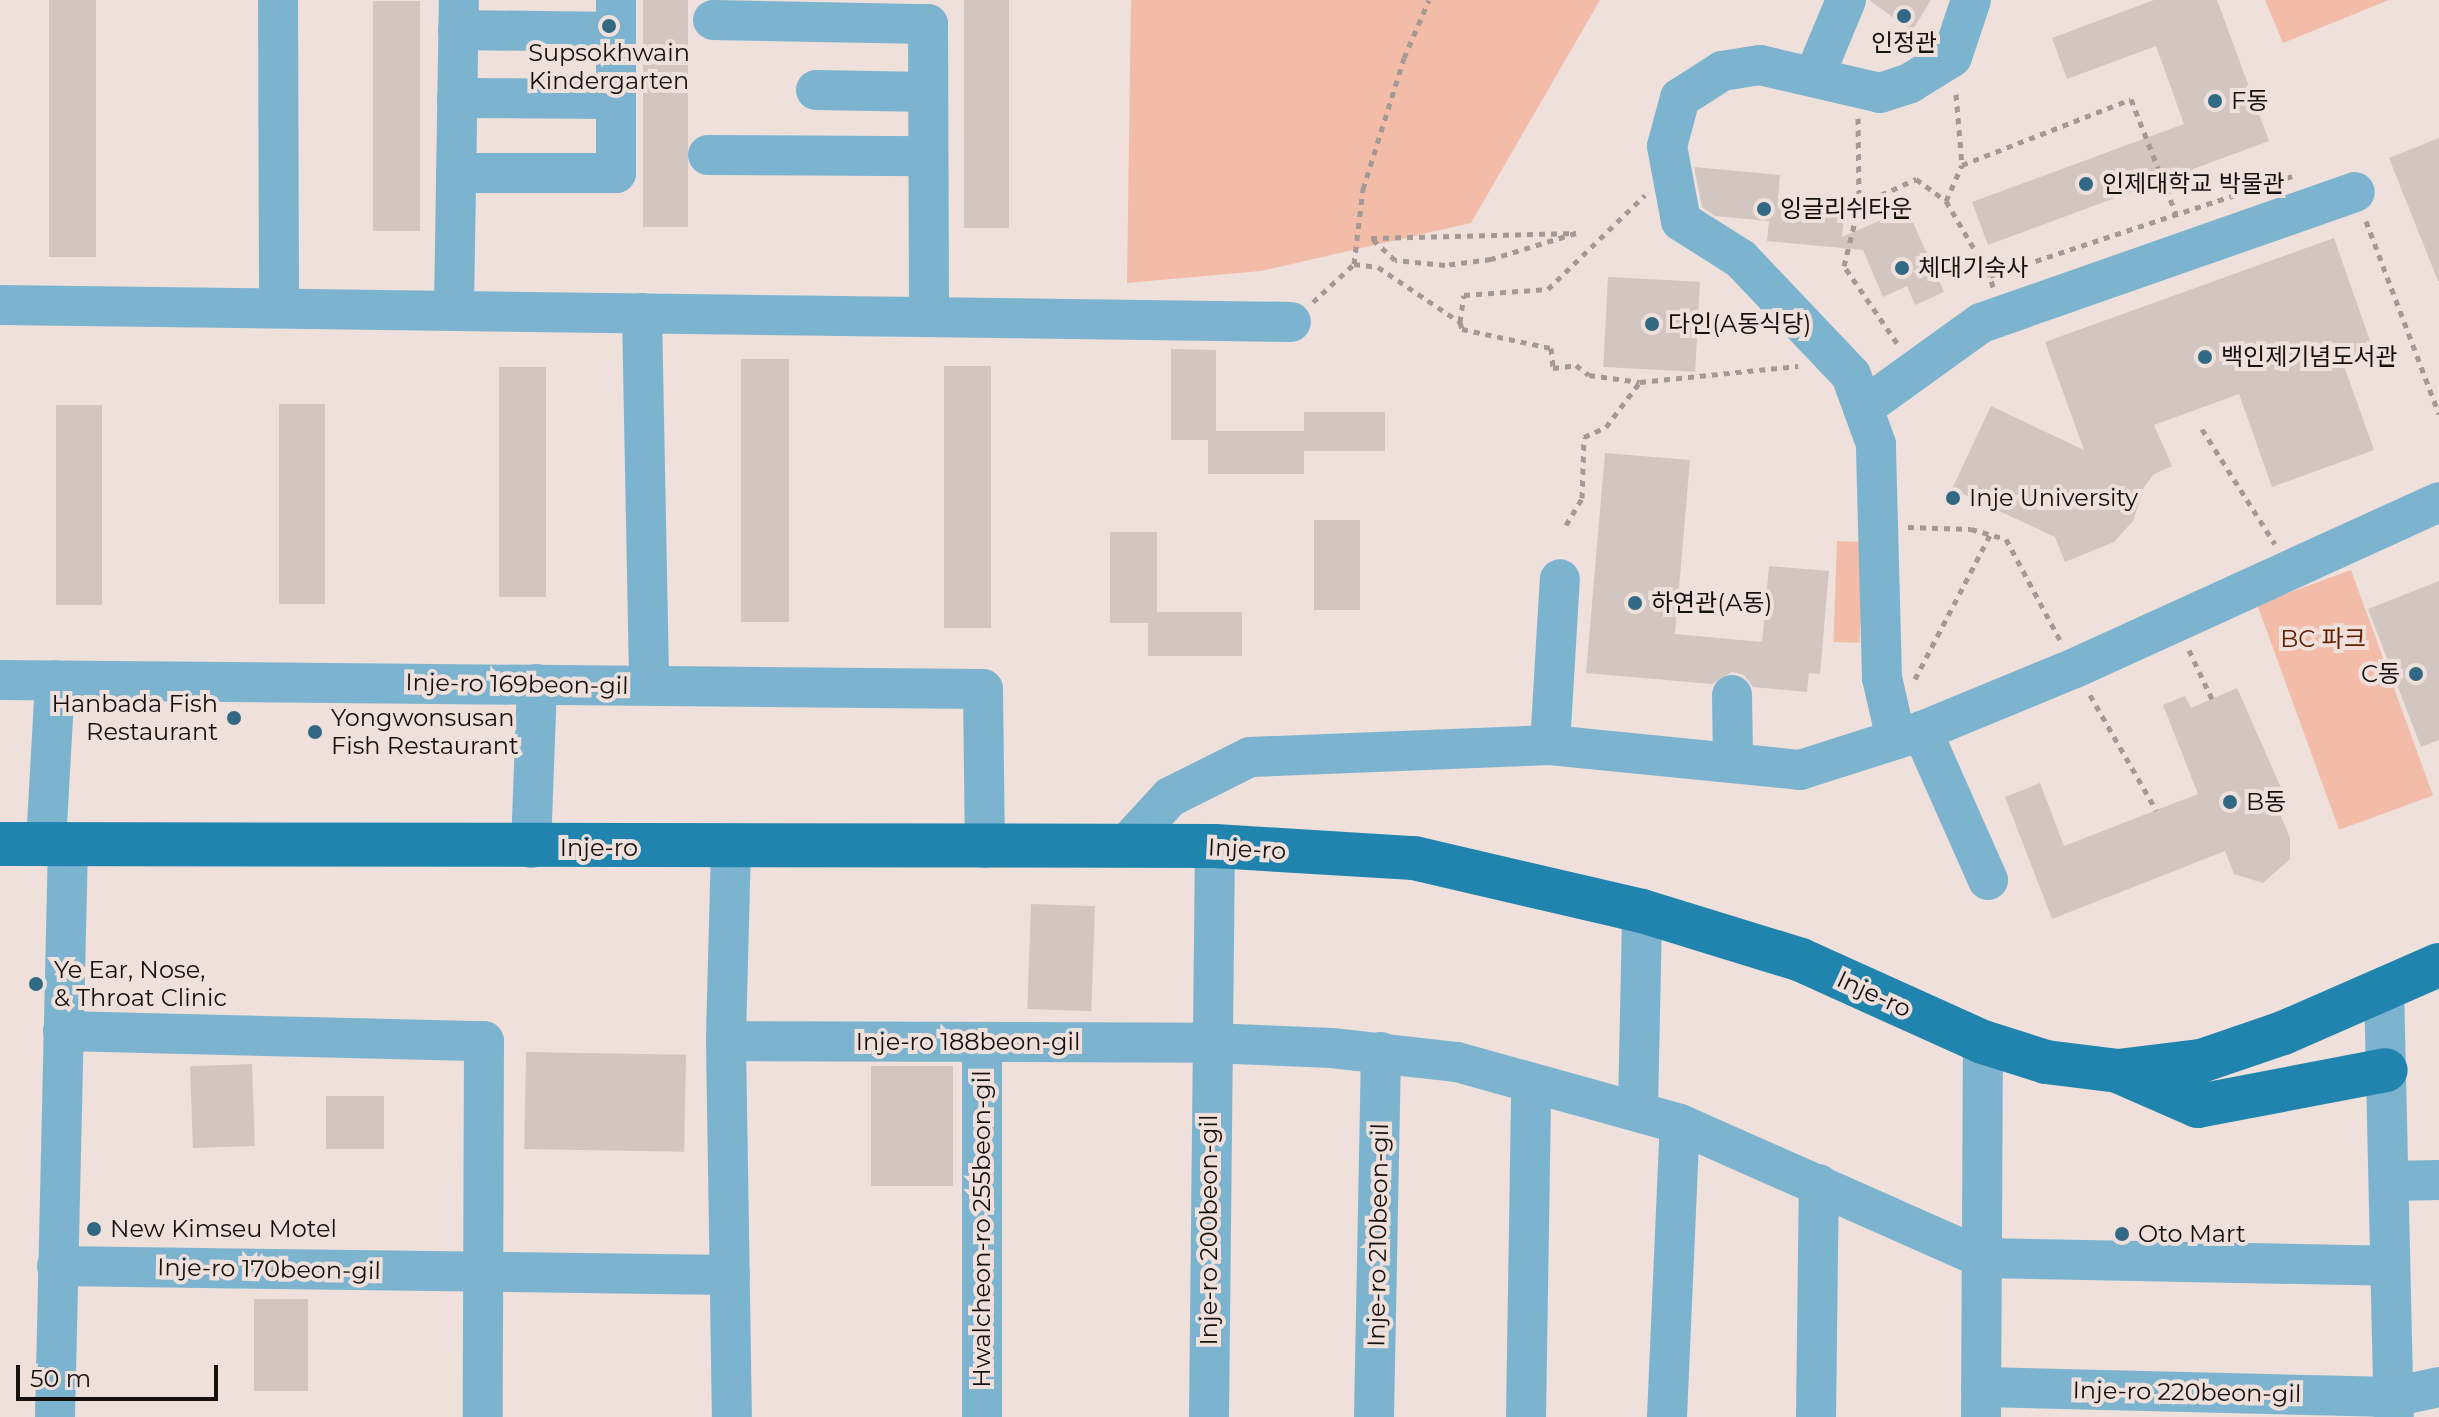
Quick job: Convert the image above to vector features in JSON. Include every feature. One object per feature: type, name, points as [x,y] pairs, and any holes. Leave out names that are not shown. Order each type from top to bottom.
[{"type":"main road","name":"Inje-ro","points":[[0,844],[531,848],[1215,846],[1414,858],[1642,911],[1801,960],[1983,1042],[2046,1062],[2118,1071],[2201,1061],[2283,1033],[2439,965]]},
{"type":"main road","points":[[2118,1071],[2198,1106],[2386,1070]]},
{"type":"street","points":[[278,0],[279,307]]},
{"type":"street","points":[[1814,77],[1846,0]]},
{"type":"street","points":[[1971,0],[1952,57],[1880,93],[1760,65],[1722,71],[1680,98],[1667,146],[1681,221],[1741,259],[1851,375],[1876,444],[1882,678],[1909,735],[1988,880]]},
{"type":"street","points":[[454,310],[458,15],[616,16],[616,173],[456,173]]},
{"type":"street","points":[[713,20],[928,24],[929,317]]},
{"type":"street","points":[[816,90],[928,92]]},
{"type":"street","points":[[457,98],[616,99]]},
{"type":"street","points":[[708,155],[928,156]]},
{"type":"street","points":[[1863,408],[1981,323],[2355,192]]},
{"type":"street","points":[[0,305],[1291,322]]},
{"type":"street","points":[[642,313],[649,685]]},
{"type":"street","points":[[1124,847],[1170,797],[1250,757],[1550,745],[1800,770],[1909,735],[2075,668],[2292,572],[2439,502]]},
{"type":"street","points":[[1550,745],[1560,579]]},
{"type":"street","name":"Inje-ro 169beon-gil","points":[[0,680],[983,689],[985,848]]},
{"type":"street","points":[[55,680],[63,1031],[55,1417]]},
{"type":"street","points":[[531,848],[537,684]]},
{"type":"street","points":[[1732,695],[1733,762]]},
{"type":"street","points":[[731,846],[726,1041],[732,1417]]},
{"type":"street","name":"Inje-ro 200beon-gil","points":[[1209,1417],[1210,1043],[1215,846]]},
{"type":"street","points":[[1638,1109],[1642,911]]},
{"type":"street","points":[[2384,987],[2394,1407]]},
{"type":"street","points":[[63,1031],[484,1041],[480,1273],[483,1417]]},
{"type":"street","name":"Inje-ro 188beon-gil","points":[[726,1041],[1210,1043]]},
{"type":"street","name":"Hwalcheon-ro 255beon-gil","points":[[982,1042],[982,1417]]},
{"type":"street","name":"Inje-ro 220beon-gil","points":[[1983,1042],[1981,1402],[2394,1407],[2439,1387]]},
{"type":"street","points":[[1210,1043],[1381,1052],[1457,1062],[1531,1084],[1638,1109],[1819,1184],[1982,1258],[2390,1266]]},
{"type":"street","name":"Inje-ro 210beon-gil","points":[[1374,1417],[1381,1052]]},
{"type":"street","points":[[1526,1417],[1531,1084]]},
{"type":"street","points":[[1667,1417],[1680,1124]]},
{"type":"street","points":[[2389,1181],[2439,1180]]},
{"type":"street","points":[[1816,1417],[1819,1184]]},
{"type":"street","name":"Inje-ro 170beon-gil","points":[[57,1266],[730,1275]]},
{"type":"path","points":[[1291,322],[1354,264],[1363,189],[1404,58],[1429,0]]},
{"type":"path","points":[[1946,201],[1962,165],[1952,57]]},
{"type":"path","points":[[1857,86],[1859,205],[1844,266],[1897,344]]},
{"type":"path","points":[[1962,165],[2131,99],[2176,214]]},
{"type":"path","points":[[1670,171],[1548,289],[1464,295],[1460,322],[1462,329],[1551,348],[1553,368],[1576,365],[1589,375],[1640,382],[1836,362]]},
{"type":"path","points":[[1990,276],[2299,174]]},
{"type":"path","points":[[1859,205],[1916,179],[1946,201],[1990,276],[1996,296]]},
{"type":"path","points":[[1576,233],[1491,259],[1445,265],[1395,260],[1371,238],[1576,233]]},
{"type":"path","points":[[1354,264],[1378,267],[1460,322]]},
{"type":"path","points":[[1566,525],[1582,498],[1584,437],[1606,427],[1640,382]]},
{"type":"path","points":[[2202,429],[2292,572]]},
{"type":"path","points":[[1879,526],[2006,539],[2156,810]]},
{"type":"path","points":[[1912,685],[1990,535]]},
{"type":"path","points":[[2176,623],[2212,699]]},
{"type":"green space","points":[[1131,0],[1600,0],[1471,223],[1261,271],[1127,283]]},
{"type":"green space","points":[[2265,0],[2389,0],[2283,43]]},
{"type":"green space","points":[[1837,541],[1863,542],[1859,643],[1833,642]]},
{"type":"green space","name":"BC 파크","points":[[2351,570],[2433,796],[2339,830],[2257,604]]},
{"type":"building","points":[[49,0],[96,0],[96,257],[49,257]]},
{"type":"building","points":[[643,0],[688,0],[688,227],[643,227]]},
{"type":"building","points":[[964,0],[1009,0],[1009,228],[964,228]]},
{"type":"building","name":"인정관","points":[[1869,0],[1931,0],[1912,31]]},
{"type":"building","name":"F동","points":[[2154,0],[2217,0],[2269,141],[1988,245],[1972,202],[2184,124],[2156,46],[2067,79],[2052,38]]},
{"type":"building","points":[[373,1],[420,1],[420,231],[373,231]]},
{"type":"building","points":[[2439,138],[2439,281],[2438,281],[2389,158]]},
{"type":"building","points":[[1694,167],[1780,175],[1778,199],[1845,206],[1842,237],[1907,209],[1944,292],[1915,305],[1907,286],[1883,297],[1863,250],[1767,241],[1769,221],[1715,216],[1702,207]]},
{"type":"building","name":"백인제기념도서관","points":[[2334,238],[2374,352],[2343,363],[2374,450],[2272,487],[2239,394],[2154,425],[2172,466],[2154,474],[2144,487],[2133,521],[2114,542],[2065,562],[2055,537],[1952,489],[1991,406],[2084,450],[2045,342]]},
{"type":"building","name":"다인(A동식당)","points":[[1608,277],[1700,282],[1695,372],[1603,367]]},
{"type":"building","points":[[1171,349],[1216,350],[1216,431],[1304,431],[1304,474],[1208,474],[1208,440],[1171,440]]},
{"type":"building","points":[[741,359],[789,359],[789,622],[741,622]]},
{"type":"building","points":[[944,366],[991,366],[991,628],[944,628]]},
{"type":"building","points":[[499,367],[546,367],[546,597],[499,597]]},
{"type":"building","points":[[279,404],[325,404],[325,604],[279,604]]},
{"type":"building","points":[[56,405],[102,405],[102,605],[56,605]]},
{"type":"building","points":[[1304,412],[1385,412],[1385,451],[1304,451]]},
{"type":"building","name":"하연관(A동)","points":[[1605,453],[1690,460],[1675,634],[1762,642],[1769,566],[1829,571],[1820,674],[1809,673],[1807,692],[1753,687],[1744,675],[1732,672],[1712,684],[1586,673]]},
{"type":"building","points":[[1314,520],[1360,520],[1360,610],[1314,610]]},
{"type":"building","points":[[1110,532],[1157,532],[1157,612],[1242,612],[1242,656],[1148,656],[1148,623],[1110,623]]},
{"type":"building","name":"C동","points":[[2439,581],[2439,740],[2421,747],[2368,609]]},
{"type":"building","name":"B동","points":[[2237,688],[2286,799],[2276,804],[2290,838],[2290,859],[2263,883],[2234,874],[2225,851],[2052,919],[2005,797],[2040,783],[2064,846],[2198,794],[2163,705],[2185,696],[2191,708]]},
{"type":"building","points":[[1031,904],[1095,906],[1091,1011],[1027,1009]]},
{"type":"building","points":[[526,1052],[686,1055],[684,1152],[524,1149]]},
{"type":"building","points":[[252,1064],[255,1146],[193,1148],[190,1066]]},
{"type":"building","points":[[871,1066],[953,1066],[953,1186],[871,1186]]},
{"type":"building","points":[[326,1096],[384,1096],[384,1149],[326,1149]]},
{"type":"building","points":[[254,1299],[308,1299],[308,1391],[254,1391]]},
{"type":"place","name":"인정관","points":[[1904,16]]},
{"type":"place","name":"Supsokhwain Kindergarten","points":[[609,26]]},
{"type":"place","name":"F동","points":[[2215,101]]},
{"type":"place","name":"인제대학교 박물관","points":[[2086,184]]},
{"type":"place","name":"잉글리쉬타운","points":[[1764,209]]},
{"type":"place","name":"체대기숙사","points":[[1902,268]]},
{"type":"place","name":"다인(A동식당)","points":[[1652,324]]},
{"type":"place","name":"백인제기념도서관","points":[[2205,357]]},
{"type":"place","name":"Inje University","points":[[1953,498]]},
{"type":"place","name":"하연관(A동)","points":[[1635,603]]},
{"type":"place","name":"C동","points":[[2416,674]]},
{"type":"place","name":"Hanbada Fish Restaurant","points":[[234,718]]},
{"type":"place","name":"Yongwonsusan Fish Restaurant","points":[[315,732]]},
{"type":"place","name":"B동","points":[[2230,802]]},
{"type":"place","name":"Ye Ear, Nose, & Throat Clinic","points":[[36,984]]},
{"type":"place","name":"New Kimseu Motel","points":[[94,1229]]},
{"type":"place","name":"Oto Mart","points":[[2122,1234]]}]
